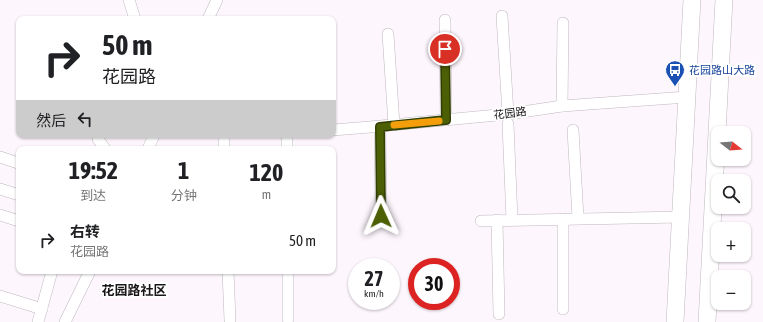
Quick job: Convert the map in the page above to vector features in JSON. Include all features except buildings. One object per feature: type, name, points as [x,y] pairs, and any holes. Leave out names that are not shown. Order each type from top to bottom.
[{"type":"main road","points":[[675,322],[692,0]]},
{"type":"main road","points":[[707,322],[724,0]]},
{"type":"street","points":[[129,0],[134,16]]},
{"type":"street","points":[[209,16],[217,0]]},
{"type":"street","points":[[502,16],[512,220]]},
{"type":"street","points":[[445,20],[446,120]]},
{"type":"street","points":[[562,106],[563,23]]},
{"type":"street","points":[[388,34],[394,125]]},
{"type":"street","name":"花园路","points":[[336,130],[446,120],[508,119],[562,106],[687,97]]},
{"type":"street","points":[[380,127],[381,216]]},
{"type":"street","points":[[573,130],[578,218]]},
{"type":"street","points":[[0,157],[16,162]]},
{"type":"street","points":[[0,189],[16,194]]},
{"type":"street","points":[[0,215],[16,220]]},
{"type":"street","points":[[480,221],[680,217]]},
{"type":"street","points":[[563,219],[563,309]]},
{"type":"street","points":[[497,220],[499,314]]},
{"type":"street","points":[[38,322],[51,274]]},
{"type":"street","points":[[65,322],[89,274]]},
{"type":"street","points":[[228,274],[230,320]]},
{"type":"street","points":[[288,274],[288,319]]},
{"type":"street","points":[[0,296],[42,309]]},
{"type":"slow traffic","points":[[394,125],[439,121]]},
{"type":"place","name":"花园路山大路","points":[[675,87]]},
{"type":"district","name":"花园路社区","points":[[134,290]]},
{"type":"route","points":[[381,216],[380,127],[446,120],[445,49]]}]
